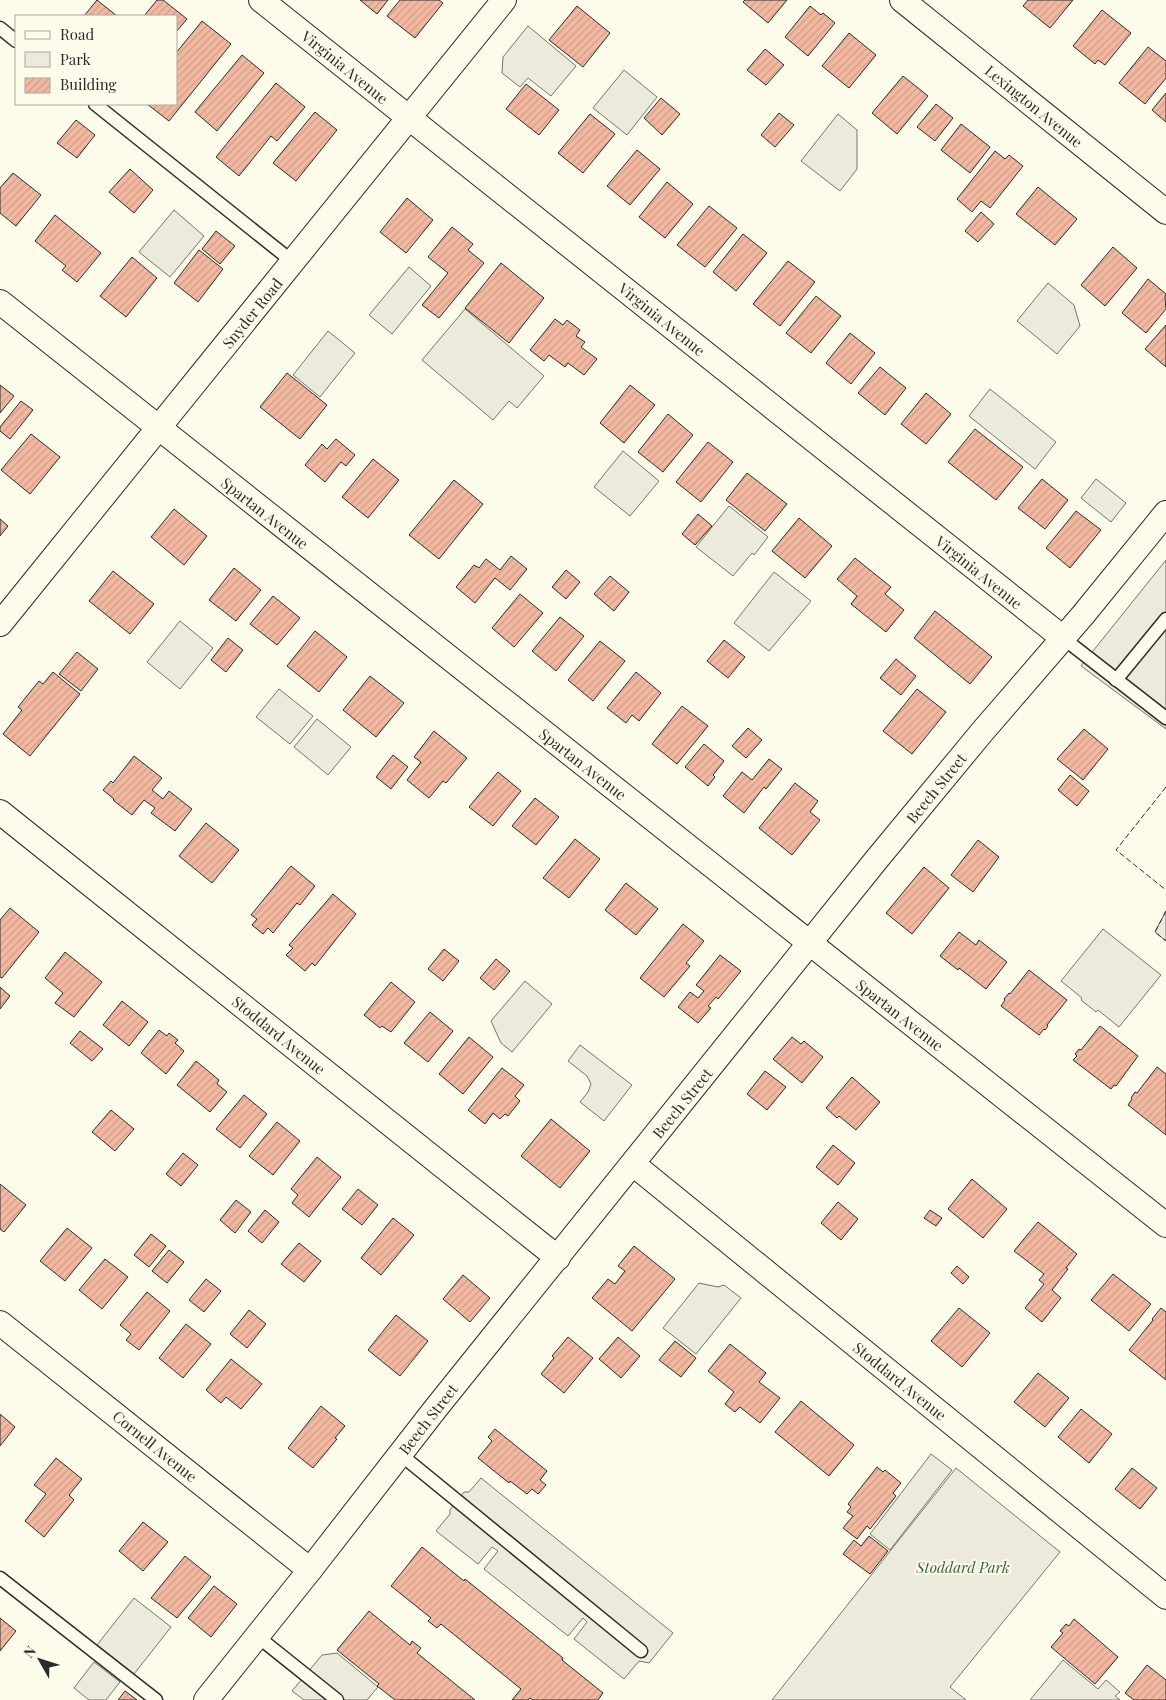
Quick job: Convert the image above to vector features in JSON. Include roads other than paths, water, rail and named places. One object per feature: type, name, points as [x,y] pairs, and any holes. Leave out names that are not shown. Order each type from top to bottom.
[{"type":"street","name":"Virginia Avenue","points":[[261,0],[1063,638]]},
{"type":"street","name":"Snyder Road","points":[[0,624],[504,0]]},
{"type":"street","name":"Lexington Avenue","points":[[902,0],[1166,212]]},
{"type":"street","name":"Spartan Avenue","points":[[0,302],[1166,1225]]},
{"type":"street","name":"Beech Street","points":[[206,1700],[400,1454],[810,944],[982,732],[1063,638],[1166,512]]},
{"type":"street","name":"Stoddard Avenue","points":[[0,812],[558,1258]]},
{"type":"street","name":"Stoddard Avenue","points":[[633,1164],[1166,1597]]},
{"type":"street","name":"Cornell Avenue","points":[[0,1323],[310,1570]]},
{"type":"lane","points":[[0,28],[15,40]]},
{"type":"lane","points":[[96,105],[293,262]]},
{"type":"lane","points":[[1116,680],[1166,619]]},
{"type":"lane","points":[[1063,638],[1166,718]]},
{"type":"lane","points":[[400,1454],[641,1651]]},
{"type":"lane","points":[[0,1578],[156,1700]]},
{"type":"lane","points":[[257,1636],[337,1700]]},
{"type":"park label","name":"Stoddard Park","points":[[963,1567]]}]
